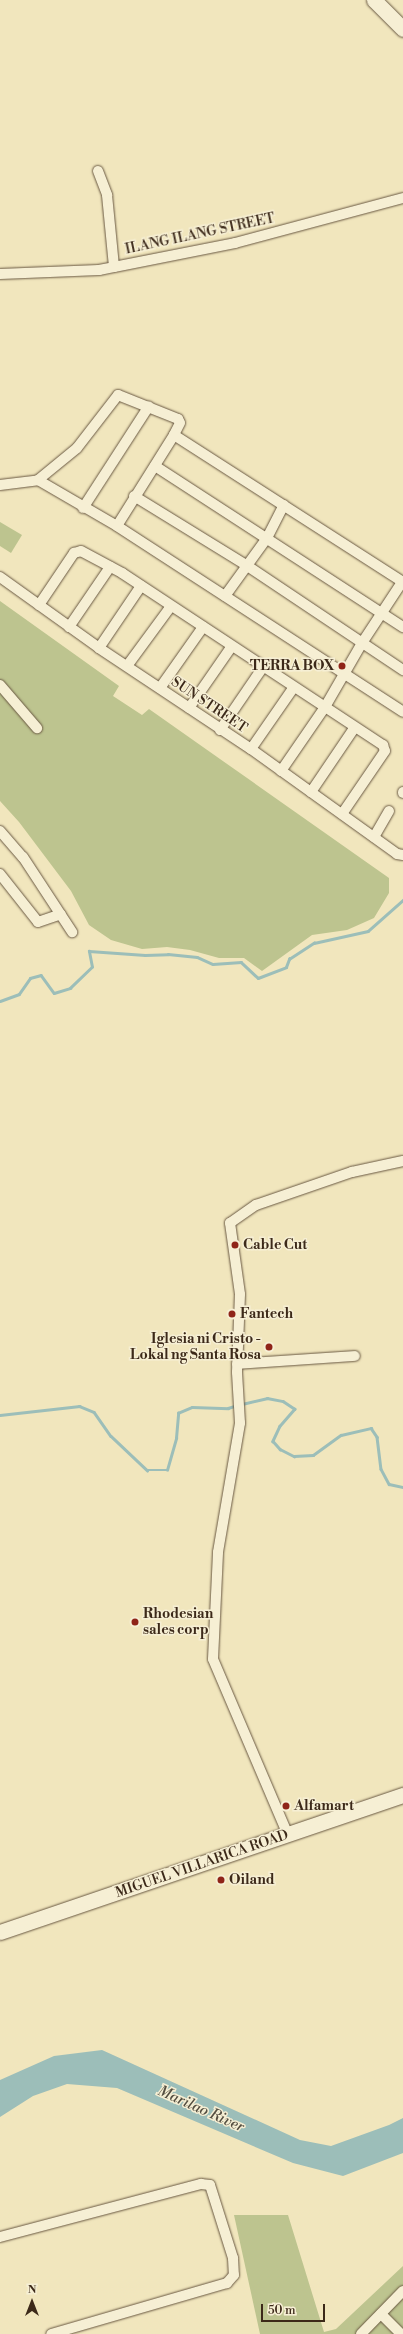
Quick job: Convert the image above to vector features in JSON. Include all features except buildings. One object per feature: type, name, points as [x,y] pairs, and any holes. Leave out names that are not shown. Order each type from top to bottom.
[{"type":"main road","points":[[374,0],[403,30]]},
{"type":"main road","name":"MIGUEL VILLARICA ROAD","points":[[0,1932],[403,1795]]},
{"type":"street","points":[[98,171],[107,195],[114,267]]},
{"type":"street","name":"ILANG ILANG STREET","points":[[0,274],[99,270],[235,243],[403,198]]},
{"type":"street","points":[[0,485],[38,480],[77,448],[118,395],[149,406],[180,420],[174,435],[134,496],[117,526]]},
{"type":"street","points":[[83,508],[149,406]]},
{"type":"street","points":[[174,435],[402,582],[362,643],[325,707],[281,770]]},
{"type":"street","points":[[155,466],[403,627]]},
{"type":"street","points":[[38,480],[83,508],[117,526],[403,712]]},
{"type":"street","points":[[134,496],[246,565],[403,670]]},
{"type":"street","points":[[225,596],[267,538],[284,505]]},
{"type":"street","points":[[39,605],[74,553],[81,551],[141,586],[383,745],[385,751],[342,814]]},
{"type":"street","points":[[69,627],[110,567]]},
{"type":"street","name":"SUN STREET","points":[[0,577],[99,648],[220,730],[251,749],[397,854],[403,855]]},
{"type":"street","points":[[99,648],[141,586]]},
{"type":"street","points":[[126,666],[171,606]]},
{"type":"street","points":[[160,688],[203,627]]},
{"type":"street","points":[[189,708],[232,646]]},
{"type":"street","points":[[220,730],[263,667]]},
{"type":"street","points":[[0,685],[37,728]]},
{"type":"street","points":[[251,749],[294,687]]},
{"type":"street","points":[[311,792],[355,727]]},
{"type":"street","points":[[374,837],[389,811]]},
{"type":"street","points":[[0,831],[23,857],[72,932]]},
{"type":"street","points":[[0,874],[38,922],[61,914]]},
{"type":"street","points":[[288,1835],[213,1659],[218,1552],[240,1423],[237,1364],[240,1294],[230,1223],[256,1205],[352,1172],[403,1161]]},
{"type":"street","points":[[237,1364],[355,1356]]},
{"type":"street","points":[[0,2237],[201,2184],[210,2185],[233,2258],[234,2275],[227,2283],[51,2334]]},
{"type":"street","points":[[361,2334],[403,2291]]},
{"type":"street","points":[[381,2314],[401,2334]]},
{"type":"green space","points":[[0,522],[22,535],[11,553],[0,546]]},
{"type":"green space","points":[[0,601],[119,686],[113,696],[142,715],[149,709],[389,878],[389,893],[374,918],[347,930],[312,935],[262,971],[244,958],[219,958],[190,950],[167,947],[142,949],[111,940],[89,925],[71,891],[19,822],[0,801]]},
{"type":"green space","points":[[234,2215],[288,2215],[324,2332],[336,2329],[403,2266],[403,2334],[260,2334]]},
{"type":"water","name":"Marilao River","points":[[102,2050],[300,2140],[331,2146],[389,2125],[403,2118],[403,2153],[343,2176],[293,2163],[117,2088],[67,2084],[33,2096],[0,2117],[0,2080],[54,2056]]},
{"type":"waterway","points":[[0,1001],[19,994],[30,978],[41,975],[54,993],[70,988],[92,967],[89,951],[145,955],[168,954],[197,957],[213,964],[241,962],[258,978],[286,967],[289,959],[314,943],[368,931],[403,900]]},
{"type":"waterway","points":[[242,1404],[267,1398],[283,1401],[295,1409],[280,1426],[273,1441],[280,1449],[294,1456],[313,1455],[341,1435],[371,1428],[377,1437],[381,1469],[389,1484],[403,1487]]},
{"type":"waterway","points":[[0,1415],[79,1406],[94,1412],[111,1436],[147,1470],[167,1470],[176,1438],[178,1413],[192,1407],[228,1408],[237,1405]]},
{"type":"place","name":"TERRA BOX","points":[[342,666]]},
{"type":"place","name":"Cable Cut","points":[[235,1245]]},
{"type":"place","name":"Fantech","points":[[232,1314]]},
{"type":"place","name":"Iglesia ni Cristo - Lokal ng Santa Rosa","points":[[269,1347]]},
{"type":"place","name":"Rhodesian sales corp","points":[[135,1622]]},
{"type":"place","name":"Alfamart","points":[[286,1806]]},
{"type":"place","name":"Oiland","points":[[221,1880]]}]
